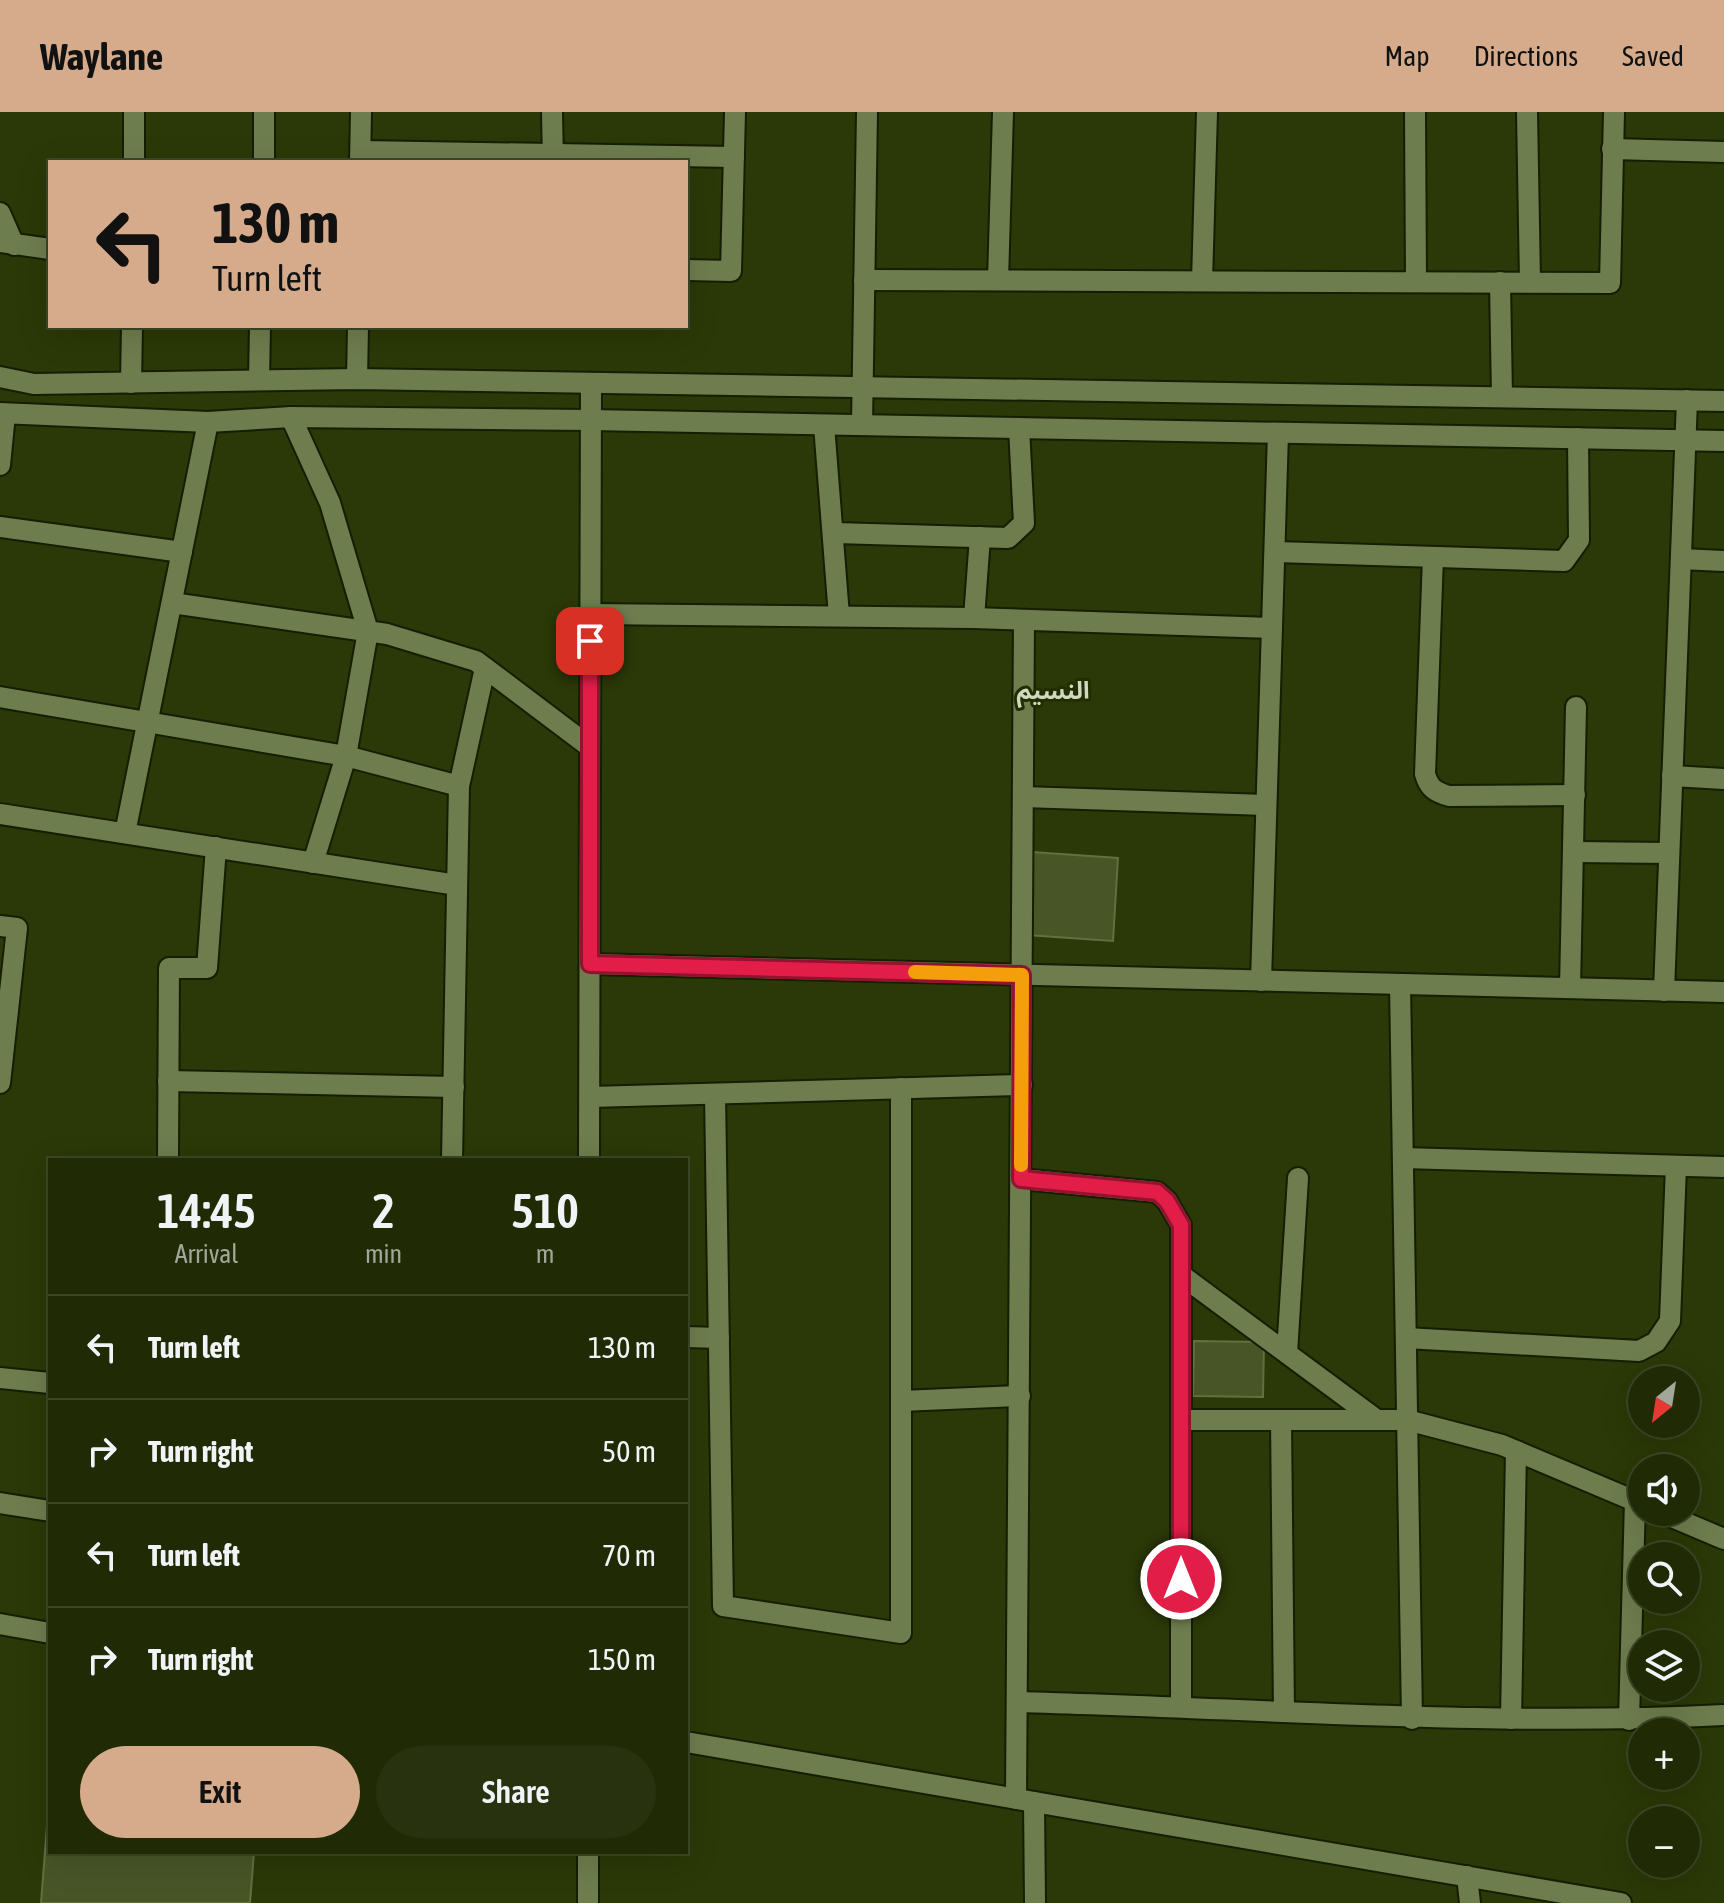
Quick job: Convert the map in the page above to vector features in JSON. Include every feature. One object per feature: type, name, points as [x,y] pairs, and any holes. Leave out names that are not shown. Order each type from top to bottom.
[{"type":"street","points":[[134,112],[134,160]]},
{"type":"street","points":[[264,112],[264,160]]},
{"type":"street","points":[[361,112],[360,157],[734,157]]},
{"type":"street","points":[[552,112],[553,158]]},
{"type":"street","points":[[688,270],[731,271],[735,112]]},
{"type":"street","points":[[862,425],[867,112]]},
{"type":"street","points":[[998,280],[1003,112]]},
{"type":"street","points":[[1202,281],[1207,112]]},
{"type":"street","points":[[1415,112],[1416,282]]},
{"type":"street","points":[[1527,112],[1530,282]]},
{"type":"street","points":[[864,280],[1610,283],[1614,112]]},
{"type":"street","points":[[1612,149],[1724,152]]},
{"type":"street","points":[[0,213],[7,243],[48,249]]},
{"type":"street","points":[[1500,282],[1502,397]]},
{"type":"street","points":[[131,383],[132,328]]},
{"type":"street","points":[[259,380],[260,328]]},
{"type":"street","points":[[357,379],[358,328]]},
{"type":"street","points":[[0,377],[34,384],[357,379],[1724,401]]},
{"type":"street","points":[[589,1158],[591,383]]},
{"type":"street","points":[[1664,991],[1687,400]]},
{"type":"street","points":[[0,465],[2,413],[208,422],[291,417],[590,420],[1724,441]]},
{"type":"street","points":[[291,417],[330,503],[368,631],[346,756],[313,863]]},
{"type":"street","points":[[125,833],[208,422]]},
{"type":"street","points":[[824,425],[835,533],[839,616]]},
{"type":"street","points":[[835,533],[1008,538],[1024,523],[1019,428]]},
{"type":"street","points":[[1261,981],[1278,433]]},
{"type":"street","points":[[1276,552],[1564,561],[1579,540],[1578,438]]},
{"type":"street","points":[[0,527],[182,552]]},
{"type":"street","points":[[974,618],[980,537]]},
{"type":"street","points":[[1433,557],[1425,774],[1428,785],[1437,793],[1449,796],[1575,795]]},
{"type":"street","points":[[1681,559],[1724,561]]},
{"type":"street","points":[[172,603],[368,631],[476,661],[590,747]]},
{"type":"street","points":[[590,614],[974,618],[1272,628]]},
{"type":"street","points":[[1024,620],[1017,1702],[1035,1903]]},
{"type":"street","points":[[452,1158],[459,786],[485,668]]},
{"type":"street","points":[[0,697],[346,756],[459,786]]},
{"type":"street","points":[[1570,988],[1576,707]]},
{"type":"street","points":[[1672,776],[1724,779]]},
{"type":"street","points":[[1023,797],[1266,805]]},
{"type":"street","points":[[0,814],[457,885]]},
{"type":"street","points":[[168,1158],[169,968],[207,968],[216,847]]},
{"type":"street","points":[[1574,852],[1669,853]]},
{"type":"street","points":[[0,926],[17,928],[0,1083]]},
{"type":"street","points":[[590,964],[1724,992]]},
{"type":"street","points":[[1400,984],[1412,1719]]},
{"type":"street","points":[[168,1081],[454,1087]]},
{"type":"street","points":[[590,1097],[1022,1085]]},
{"type":"street","points":[[715,1094],[723,1606],[901,1633],[901,1088]]},
{"type":"street","points":[[1403,1158],[1724,1167]]},
{"type":"street","points":[[1406,1338],[1639,1351],[1656,1342],[1670,1321],[1676,1166]]},
{"type":"street","points":[[1287,1353],[1298,1178]]},
{"type":"street","points":[[1021,1179],[1157,1192],[1167,1201],[1181,1225],[1181,1706]]},
{"type":"street","points":[[1181,1275],[1377,1420]]},
{"type":"street","points":[[688,1337],[719,1338]]},
{"type":"street","points":[[0,1378],[48,1383]]},
{"type":"street","points":[[901,1401],[1020,1396]]},
{"type":"street","points":[[1181,1420],[1407,1420],[1516,1451],[1628,1499]]},
{"type":"street","points":[[1281,1420],[1284,1712]]},
{"type":"street","points":[[1511,1719],[1516,1451]]},
{"type":"street","points":[[0,1503],[48,1511]]},
{"type":"street","points":[[1629,1718],[1637,1526]]},
{"type":"street","points":[[1693,1526],[1724,1539]]},
{"type":"street","points":[[0,1624],[48,1633]]},
{"type":"street","points":[[1017,1702],[1181,1706],[1412,1719],[1628,1720]]},
{"type":"street","points":[[1667,1718],[1724,1715]]},
{"type":"street","points":[[688,1742],[1621,1903]]},
{"type":"street","points":[[588,1854],[588,1903]]},
{"type":"street","points":[[1467,1876],[1470,1903]]},
{"type":"building","points":[[1032,852],[1118,858],[1113,941],[1027,935]]},
{"type":"building","points":[[1194,1341],[1264,1342],[1263,1397],[1193,1396]]},
{"type":"building","points":[[48,1813],[48,1854],[254,1854],[250,1903],[41,1903]]},
{"type":"slow traffic","points":[[915,972],[1022,975],[1021,1165]]},
{"type":"district","name":"النسيم","points":[[1053,691]]},
{"type":"route","points":[[590,641],[590,964],[1022,975],[1021,1179],[1157,1192],[1167,1201],[1181,1225],[1181,1579]]}]
